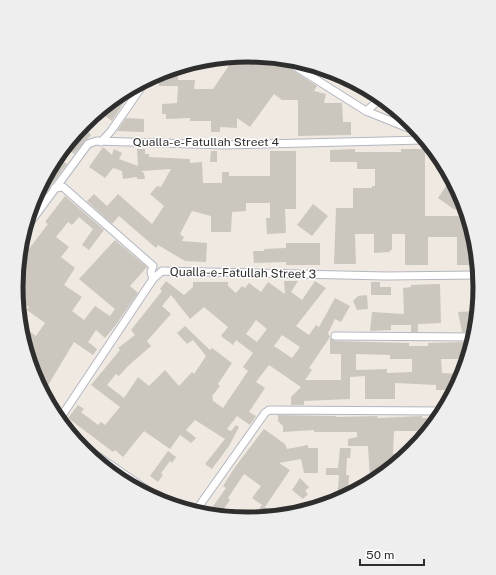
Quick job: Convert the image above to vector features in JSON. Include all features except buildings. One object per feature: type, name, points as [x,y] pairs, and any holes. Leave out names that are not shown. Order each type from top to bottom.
[{"type":"street","points":[[300,69],[366,111],[406,127]]},
{"type":"street","points":[[101,142],[111,131],[140,91]]},
{"type":"street","points":[[366,111],[376,102]]},
{"type":"street","name":"Qualla-e-Fatullah Street 4","points":[[35,216],[88,144],[101,142],[224,144],[418,140]]},
{"type":"street","points":[[55,188],[63,187],[153,266],[151,272],[153,279]]},
{"type":"street","name":"Qualla-e-Fatullah Street 3","points":[[62,415],[153,279],[162,271],[386,276],[473,275]]},
{"type":"street","points":[[335,336],[467,337]]},
{"type":"street","points":[[199,507],[265,412],[269,410],[436,411]]},
{"type":"street","points":[[106,462],[137,483]]}]
